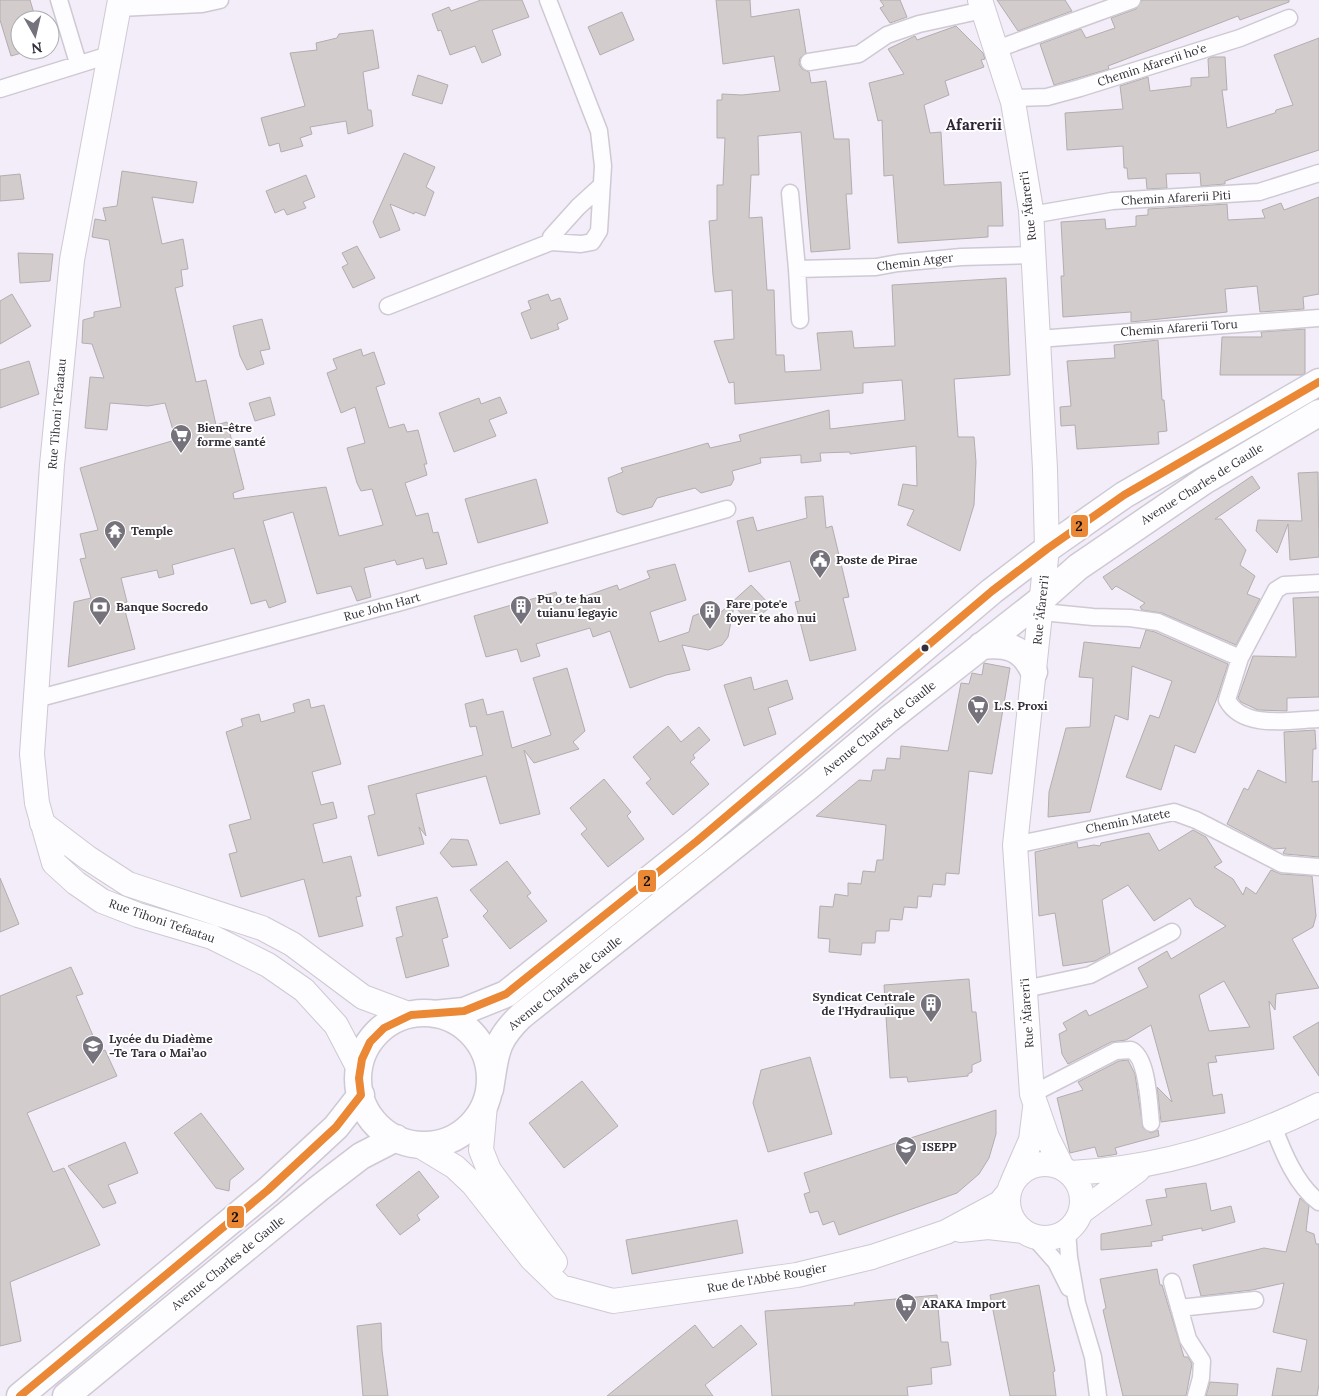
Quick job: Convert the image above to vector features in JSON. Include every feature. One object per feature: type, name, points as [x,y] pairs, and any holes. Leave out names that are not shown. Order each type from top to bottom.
[{"type":"main road","name":"Rue Tihoni Tefaatau","points":[[120,4],[72,260],[52,465],[32,754],[42,823],[54,863],[76,883],[102,901],[138,915],[212,937],[268,964],[304,990],[336,1025],[359,1069]]},
{"type":"main road","name":"Rue 'Āfareri'i","points":[[981,5],[1012,98],[1031,215],[1047,549],[1015,845],[1034,1099],[1031,1140],[1011,1186]]},
{"type":"main road","points":[[487,1097],[478,1118],[457,1136],[431,1145],[406,1141],[386,1133],[370,1116],[360,1095],[359,1069],[366,1050],[377,1034],[392,1022],[422,1015],[464,1011],[506,994],[697,841],[992,591],[1047,549],[1124,495],[1319,382]]},
{"type":"main road","name":"Avenue Charles de Gaulle","points":[[487,1097],[498,1044],[505,1032],[521,1016],[801,793],[835,763],[981,646],[1042,605],[1078,567],[1142,522],[1238,461],[1319,413]]},
{"type":"main road","points":[[981,646],[995,644],[1011,647],[1024,654],[1034,672]]},
{"type":"main road","name":"Rue Tihoni Tefaatau","points":[[42,823],[88,858],[128,884],[262,928],[292,944],[364,997],[422,1015]]},
{"type":"main road","points":[[422,1015],[458,1023],[478,1040],[489,1063],[481,1150],[489,1170],[544,1249],[585,1294]]},
{"type":"main road","points":[[20,1396],[268,1190],[336,1127],[360,1095]]},
{"type":"main road","name":"Rue 'Āfareri'i","points":[[1034,1099],[1047,1137],[1066,1170]]},
{"type":"main road","points":[[1144,1166],[1082,1211],[1068,1231],[1051,1238],[1028,1234],[1013,1221],[1008,1207],[1011,1186],[1023,1170],[1037,1164],[1051,1164],[1066,1170],[1112,1171],[1144,1166],[1234,1141],[1319,1105]]},
{"type":"main road","name":"Avenue Charles de Gaulle","points":[[66,1396],[318,1189],[361,1156],[406,1141]]},
{"type":"main road","name":"Rue de l'Abbé Rougier","points":[[406,1141],[455,1167],[473,1184],[547,1277],[560,1287],[613,1301],[796,1275],[872,1257],[946,1232],[1000,1202],[1011,1186]]},
{"type":"main road","points":[[1066,1170],[1082,1190],[1082,1211]]},
{"type":"main road","name":"Rue de l'Abbé Rougier","points":[[946,1232],[988,1227],[1028,1234]]},
{"type":"street","points":[[58,0],[78,63]]},
{"type":"street","points":[[120,4],[202,4],[220,0]]},
{"type":"street","points":[[388,306],[551,242],[581,244],[592,242],[599,231],[602,166],[598,131],[548,0]]},
{"type":"street","points":[[997,49],[1132,0]]},
{"type":"street","points":[[809,62],[859,54],[887,35],[981,5]]},
{"type":"street","name":"Chemin Afarerii ho'e","points":[[1012,98],[1047,97],[1080,88],[1240,38],[1289,18]]},
{"type":"street","points":[[0,89],[78,63],[109,55]]},
{"type":"street","name":"Chemin Afarerii Piti","points":[[1031,215],[1112,202],[1259,192],[1319,173]]},
{"type":"street","points":[[551,242],[551,238],[564,222],[601,186]]},
{"type":"street","points":[[790,193],[800,320]]},
{"type":"street","name":"Chemin Atger","points":[[797,269],[876,267],[961,257],[1033,255]]},
{"type":"street","name":"Chemin Afarerii Toru","points":[[1038,339],[1319,318]]},
{"type":"street","name":"Rue John Hart","points":[[36,699],[401,602],[727,509]]},
{"type":"street","points":[[1319,583],[1284,585],[1276,590],[1240,658],[1227,700],[1232,708],[1242,715],[1261,721],[1319,719]]},
{"type":"street","points":[[1042,605],[1093,617],[1130,618],[1158,622],[1240,658]]},
{"type":"street","name":"Chemin Matete","points":[[1015,845],[1174,812],[1196,820],[1282,864],[1319,867]]},
{"type":"street","points":[[1025,989],[1090,975],[1172,932]]},
{"type":"street","points":[[1034,1099],[1116,1051],[1125,1049],[1135,1052],[1140,1058],[1151,1123]]},
{"type":"street","points":[[1273,1126],[1299,1179],[1319,1202]]},
{"type":"street","points":[[1068,1231],[1069,1257],[1077,1303],[1093,1357],[1098,1396]]},
{"type":"street","points":[[1028,1234],[1056,1262],[1077,1303]]},
{"type":"street","points":[[1172,1282],[1188,1339],[1202,1361],[1201,1378],[1196,1396]]},
{"type":"street","points":[[1178,1308],[1255,1300]]},
{"type":"building","points":[[0,0],[30,0],[33,10],[10,10],[10,53],[0,20]]},
{"type":"building","points":[[481,0],[522,0],[529,17],[492,30],[501,55],[482,63],[475,46],[450,55],[441,30],[438,31],[432,14],[449,7],[451,11]]},
{"type":"building","points":[[716,0],[750,0],[751,17],[799,9],[806,53],[800,58],[799,64],[802,69],[809,72],[811,83],[826,81],[834,139],[849,139],[852,194],[846,194],[850,249],[811,252],[801,132],[758,136],[759,175],[751,175],[749,218],[762,217],[767,290],[774,290],[776,355],[784,355],[785,372],[821,370],[817,333],[852,331],[854,348],[895,346],[892,285],[1006,278],[1010,375],[954,379],[958,437],[974,437],[976,462],[974,505],[960,551],[907,525],[914,510],[898,505],[903,484],[917,486],[916,446],[850,454],[850,452],[820,453],[821,461],[801,463],[801,455],[760,458],[761,463],[732,471],[734,479],[731,485],[701,493],[695,488],[657,498],[652,507],[623,515],[617,512],[608,478],[623,472],[621,468],[708,443],[710,448],[741,441],[739,435],[829,410],[830,429],[905,420],[902,380],[863,383],[863,393],[735,404],[734,382],[729,383],[714,341],[734,339],[732,290],[715,292],[709,221],[717,220],[717,185],[723,185],[725,138],[717,138],[717,100],[722,100],[722,94],[742,95],[780,91],[774,56],[723,64]]},
{"type":"building","points":[[880,0],[900,0],[907,17],[890,23],[880,8],[884,6]]},
{"type":"building","points":[[997,0],[1065,0],[1072,11],[1018,31]]},
{"type":"building","points":[[1142,0],[1289,0],[1289,2],[1240,20],[1238,16],[1108,66],[1109,69],[1054,85],[1040,44],[1081,29],[1086,38],[1115,28],[1111,18],[1136,9]]},
{"type":"building","points":[[622,12],[634,40],[600,55],[588,27]]},
{"type":"building","points":[[956,26],[983,53],[985,59],[981,60],[984,67],[945,81],[949,95],[924,105],[930,133],[941,132],[944,185],[1001,182],[1003,226],[988,226],[988,237],[898,243],[893,175],[884,176],[882,120],[878,121],[869,83],[904,74],[888,49],[915,36],[917,40]]},
{"type":"building","points":[[373,30],[379,68],[363,72],[368,110],[371,110],[373,126],[348,134],[346,121],[310,127],[312,134],[300,138],[303,146],[281,152],[279,143],[269,146],[261,118],[305,106],[290,53],[317,50],[316,43],[337,38],[339,34]]},
{"type":"building","points":[[1319,38],[1319,150],[1225,181],[1225,184],[1201,186],[1200,173],[1166,174],[1167,188],[1147,189],[1146,178],[1128,179],[1127,168],[1124,168],[1123,146],[1067,150],[1065,113],[1123,109],[1120,86],[1148,77],[1150,91],[1191,86],[1191,78],[1209,77],[1208,59],[1212,57],[1225,57],[1227,90],[1222,90],[1227,128],[1275,113],[1276,110],[1293,105],[1274,55]]},
{"type":"building","points":[[418,75],[448,85],[442,104],[412,95]]},
{"type":"building","points":[[404,153],[435,167],[426,187],[434,192],[425,216],[415,212],[414,214],[390,204],[400,230],[380,238],[373,222]]},
{"type":"building","points":[[122,171],[197,182],[193,203],[152,197],[162,244],[183,239],[188,269],[181,270],[183,286],[175,288],[196,382],[206,380],[216,425],[227,422],[244,489],[233,493],[234,499],[326,487],[339,536],[383,525],[372,489],[361,491],[357,483],[347,448],[365,443],[355,407],[341,413],[327,373],[337,369],[333,359],[361,349],[363,356],[374,352],[385,384],[376,387],[389,428],[404,424],[407,432],[418,430],[427,464],[424,464],[427,475],[405,483],[416,516],[428,513],[433,533],[438,532],[447,564],[426,569],[423,558],[397,565],[395,560],[364,568],[371,597],[357,601],[351,586],[317,594],[293,512],[263,521],[286,602],[269,608],[266,600],[251,604],[234,548],[172,565],[174,574],[159,578],[157,570],[121,578],[127,602],[123,603],[135,649],[68,667],[74,602],[91,598],[80,559],[86,558],[80,534],[98,530],[80,468],[182,438],[175,437],[165,403],[148,406],[110,403],[107,430],[85,428],[90,377],[104,378],[92,344],[82,343],[83,320],[94,317],[94,312],[121,307],[109,240],[92,237],[95,219],[106,221],[103,208],[117,206]]},
{"type":"building","points":[[20,174],[24,199],[0,201],[0,176]]},
{"type":"building","points":[[306,175],[315,197],[303,202],[306,208],[287,215],[284,209],[275,213],[266,191]]},
{"type":"building","points":[[1319,197],[1319,294],[1303,297],[1304,309],[1260,312],[1257,286],[1225,289],[1227,312],[1131,322],[1131,312],[1063,317],[1061,276],[1064,276],[1061,222],[1105,219],[1106,229],[1136,226],[1136,216],[1148,215],[1148,209],[1227,204],[1228,220],[1265,218],[1262,210],[1281,203],[1284,210]]},
{"type":"building","points":[[357,246],[375,278],[353,288],[342,267],[348,264],[342,253]]},
{"type":"building","points":[[18,253],[53,254],[50,281],[20,283]]},
{"type":"building","points":[[12,294],[31,326],[0,344],[0,301]]},
{"type":"building","points":[[548,294],[551,301],[560,298],[568,319],[557,324],[559,329],[531,339],[521,313],[531,309],[528,301]]},
{"type":"building","points":[[262,319],[270,349],[260,351],[264,364],[247,370],[240,356],[233,326]]},
{"type":"building","points":[[1305,329],[1305,373],[1302,375],[1220,375],[1222,337],[1262,337],[1261,332]]},
{"type":"building","points":[[1158,340],[1162,400],[1164,400],[1167,431],[1158,432],[1159,444],[1077,449],[1075,425],[1061,426],[1060,407],[1071,406],[1067,361],[1115,358],[1114,345]]},
{"type":"building","points":[[29,361],[39,394],[0,408],[0,370]]},
{"type":"building","points":[[270,397],[275,415],[255,421],[249,403]]},
{"type":"building","points":[[500,397],[507,413],[489,420],[496,436],[454,452],[439,413],[479,398],[481,404]]},
{"type":"building","points":[[1318,472],[1319,557],[1290,560],[1288,524],[1277,553],[1256,531],[1258,520],[1302,521],[1298,473]]},
{"type":"building","points":[[1252,476],[1260,488],[1215,519],[1221,519],[1246,550],[1240,565],[1255,576],[1247,594],[1260,599],[1236,645],[1162,613],[1142,610],[1140,607],[1145,603],[1116,586],[1112,590],[1103,577]]},
{"type":"building","points":[[536,479],[548,523],[478,543],[465,499]]},
{"type":"building","name":"Poste de Pirae","points":[[823,496],[826,528],[832,526],[849,597],[843,598],[856,650],[810,661],[795,602],[800,601],[790,561],[749,572],[737,521],[753,517],[757,531],[807,518],[805,497]]},
{"type":"building","points":[[675,564],[686,600],[650,612],[659,642],[689,632],[693,616],[706,611],[720,613],[751,585],[771,606],[751,624],[734,606],[728,637],[722,645],[708,650],[682,645],[690,670],[666,675],[630,688],[610,631],[593,637],[590,628],[536,644],[540,656],[521,662],[517,649],[486,657],[474,616],[556,592],[560,605],[617,585],[619,590],[650,578],[647,571]]},
{"type":"building","points":[[1319,597],[1319,697],[1287,698],[1287,711],[1258,710],[1241,702],[1238,698],[1253,656],[1296,657],[1293,598]]},
{"type":"building","points":[[1146,630],[1155,632],[1228,664],[1217,698],[1195,753],[1175,745],[1161,790],[1126,777],[1150,715],[1159,718],[1172,681],[1132,666],[1128,720],[1115,715],[1090,812],[1048,817],[1049,792],[1066,728],[1090,727],[1093,678],[1079,677],[1084,642],[1140,648]]},
{"type":"building","points":[[984,663],[1010,668],[992,774],[969,771],[959,874],[946,873],[945,885],[933,884],[931,897],[918,896],[917,908],[904,907],[902,920],[890,919],[889,931],[876,931],[875,943],[862,943],[861,955],[829,952],[830,939],[818,938],[820,906],[833,907],[835,894],[848,896],[848,883],[861,884],[863,871],[875,872],[877,860],[883,860],[886,825],[816,816],[859,780],[871,781],[873,770],[885,770],[887,758],[900,759],[901,746],[948,751],[961,683],[969,684],[972,673],[982,675]]},
{"type":"building","points":[[567,668],[585,731],[573,742],[579,749],[534,763],[524,750],[540,814],[500,824],[486,776],[416,794],[426,836],[419,827],[424,844],[378,856],[368,816],[375,814],[368,786],[483,755],[476,726],[470,727],[465,704],[483,699],[487,715],[503,711],[512,748],[551,735],[533,678]]},
{"type":"building","points":[[751,677],[754,690],[787,680],[793,699],[768,708],[776,734],[744,746],[724,685]]},
{"type":"building","points":[[309,699],[311,708],[324,705],[341,764],[312,772],[321,805],[333,802],[337,818],[313,824],[323,863],[351,856],[361,896],[356,897],[363,926],[319,937],[304,879],[241,897],[229,854],[237,852],[229,825],[251,819],[226,732],[243,726],[241,719],[259,714],[261,722],[295,712],[293,704]]},
{"type":"building","points":[[668,726],[681,742],[699,727],[710,740],[693,755],[695,758],[690,762],[709,784],[673,815],[646,783],[651,779],[633,757]]},
{"type":"building","points":[[1315,730],[1316,749],[1313,749],[1312,782],[1319,781],[1319,857],[1285,854],[1283,853],[1286,848],[1274,849],[1227,824],[1244,788],[1248,790],[1258,770],[1286,783],[1284,732]]},
{"type":"building","points":[[604,779],[631,812],[627,816],[644,839],[608,867],[581,834],[587,829],[570,808]]},
{"type":"building","points":[[1193,830],[1206,837],[1222,862],[1214,867],[1233,879],[1243,895],[1246,887],[1256,894],[1271,870],[1281,874],[1312,876],[1316,916],[1313,927],[1292,939],[1319,988],[1276,994],[1275,1010],[1269,1001],[1274,1049],[1215,1056],[1217,1062],[1208,1063],[1213,1096],[1222,1094],[1225,1113],[1161,1122],[1157,1087],[1172,1102],[1151,1025],[1126,1040],[1111,1042],[1068,1064],[1062,1054],[1059,1034],[1067,1030],[1063,1023],[1086,1010],[1089,1016],[1148,987],[1138,968],[1167,951],[1171,959],[1226,926],[1195,906],[1190,898],[1154,921],[1128,885],[1102,900],[1110,953],[1095,961],[1063,966],[1055,913],[1039,916],[1035,852],[1077,842],[1078,848],[1094,845],[1100,846],[1101,843],[1149,833],[1159,851]],"holes":[[[1224,981],[1250,1027],[1209,1031],[1199,995]]]},
{"type":"building","points":[[451,839],[468,840],[477,865],[452,867],[440,853]]},
{"type":"building","points":[[507,861],[531,893],[527,896],[547,921],[510,949],[483,916],[488,911],[470,890]]},
{"type":"building","points":[[0,878],[19,924],[0,932]]},
{"type":"building","points":[[437,897],[448,937],[442,939],[449,966],[406,978],[396,938],[403,936],[396,907]]},
{"type":"building","points":[[71,967],[83,994],[76,996],[100,1052],[105,1050],[117,1076],[27,1113],[53,1172],[64,1168],[100,1245],[10,1282],[21,1341],[0,1346],[0,996]]},
{"type":"building","name":"Syndicat Centrale de l'Hydraulique","points":[[969,979],[972,1012],[976,1012],[981,1061],[972,1065],[972,1072],[968,1076],[908,1082],[907,1077],[890,1078],[884,985]]},
{"type":"building","points":[[1319,1022],[1319,1076],[1293,1037]]},
{"type":"building","points":[[810,1057],[832,1134],[768,1152],[753,1103],[761,1070]]},
{"type":"building","points":[[1128,1060],[1135,1074],[1143,1128],[1151,1133],[1158,1130],[1159,1136],[1115,1148],[1117,1154],[1112,1155],[1098,1157],[1095,1147],[1070,1153],[1057,1098],[1083,1090],[1078,1082],[1119,1061]]},
{"type":"building","points":[[582,1081],[618,1126],[564,1168],[529,1123]]},
{"type":"building","name":"ISEPP","points":[[996,1110],[996,1134],[989,1158],[979,1174],[957,1193],[839,1235],[834,1221],[823,1225],[818,1211],[810,1213],[804,1194],[810,1192],[804,1173]]},
{"type":"building","points":[[201,1113],[244,1169],[230,1180],[229,1191],[216,1188],[174,1133]]},
{"type":"building","points":[[125,1142],[138,1173],[108,1185],[116,1203],[103,1208],[68,1166]]},
{"type":"building","points":[[419,1171],[439,1197],[417,1215],[420,1220],[400,1235],[376,1205]]},
{"type":"building","points":[[1206,1183],[1211,1211],[1231,1206],[1235,1222],[1202,1231],[1202,1228],[1162,1236],[1163,1240],[1151,1242],[1152,1246],[1101,1250],[1101,1234],[1152,1225],[1146,1200],[1167,1197],[1165,1189]]},
{"type":"building","points":[[1300,1198],[1309,1206],[1306,1231],[1314,1234],[1316,1244],[1319,1244],[1319,1384],[1317,1396],[1272,1396],[1277,1368],[1301,1372],[1307,1340],[1273,1332],[1284,1283],[1252,1290],[1201,1296],[1193,1265],[1264,1248],[1286,1252]]},
{"type":"building","points":[[737,1220],[743,1253],[632,1274],[626,1240]]},
{"type":"building","points":[[1157,1269],[1160,1285],[1162,1285],[1184,1357],[1188,1357],[1192,1364],[1186,1396],[1123,1396],[1103,1310],[1106,1308],[1100,1279]]},
{"type":"building","points":[[1039,1285],[1055,1371],[1053,1372],[1056,1396],[1010,1396],[990,1295]]},
{"type":"building","points":[[937,1295],[941,1342],[948,1342],[951,1365],[931,1368],[932,1384],[907,1387],[908,1396],[772,1396],[765,1311],[855,1305],[854,1303]]},
{"type":"building","points":[[381,1323],[382,1350],[388,1396],[363,1396],[357,1326]]},
{"type":"building","points":[[695,1325],[713,1348],[741,1325],[757,1344],[705,1385],[713,1396],[607,1396]]},
{"type":"building","points":[[1210,1382],[1238,1384],[1237,1396],[1206,1396]]},
{"type":"transit line","name":"2","points":[[20,1396],[268,1190],[336,1127],[361,1095],[359,1078],[362,1059],[370,1042],[384,1028],[411,1015],[464,1011],[506,994],[697,841],[992,591],[1047,549],[1124,495],[1319,382]]},
{"type":"place","name":"Bien-être forme santé","points":[[181,454]]},
{"type":"place","name":"Temple","points":[[115,550]]},
{"type":"place","name":"Poste de Pirae","points":[[820,579]]},
{"type":"place","name":"Pu o te hau tuianu legayic","points":[[521,625]]},
{"type":"place","name":"Banque Socredo","points":[[100,626]]},
{"type":"place","name":"Fare pote'e foyer te aho nui","points":[[710,630]]},
{"type":"place","name":"L.S. Proxi","points":[[978,725]]},
{"type":"place","name":"Syndicat Centrale de l'Hydraulique","points":[[931,1023]]},
{"type":"place","name":"Lycée du Diadème -Te Tara o Mai’ao","points":[[93,1065]]},
{"type":"place","name":"ISEPP","points":[[906,1166]]},
{"type":"place","name":"ARAKA Import","points":[[906,1323]]},
{"type":"district","name":"Afarerii","points":[[974,125]]}]
